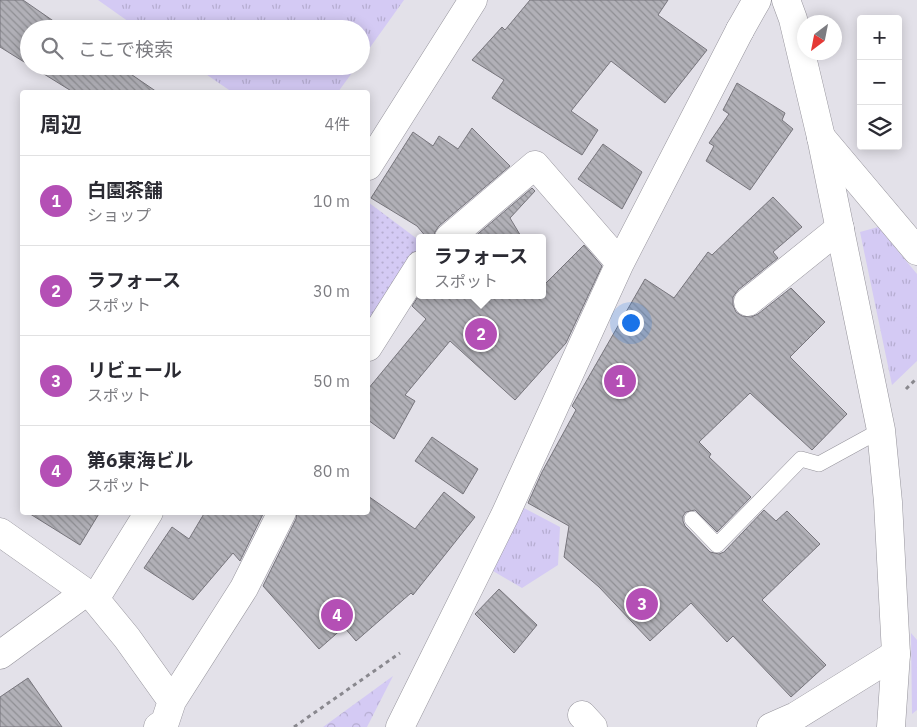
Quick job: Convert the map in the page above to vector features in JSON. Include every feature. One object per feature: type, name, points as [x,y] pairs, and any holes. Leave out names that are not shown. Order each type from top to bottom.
[{"type":"street","points":[[370,163],[473,0]]},
{"type":"street","points":[[786,0],[793,19],[821,137],[881,430],[888,502],[896,654],[891,727]]},
{"type":"street","points":[[400,727],[505,515],[620,264],[748,9]]},
{"type":"street","points":[[821,137],[917,252]]},
{"type":"street","points":[[454,234],[535,165],[620,264]]},
{"type":"street","points":[[748,302],[840,228]]},
{"type":"street","points":[[370,344],[416,271]]},
{"type":"street","points":[[0,656],[90,595],[147,515]]},
{"type":"street","points":[[0,532],[90,595],[166,719],[244,588],[280,515]]},
{"type":"street","points":[[770,727],[796,716],[896,654]]},
{"type":"lane","points":[[692,519],[717,545],[801,459],[819,464],[881,430]]},
{"type":"path","points":[[294,727],[400,653]]},
{"type":"green space","points":[[98,0],[404,0],[370,47],[370,20],[126,20]]},
{"type":"green space","points":[[207,75],[350,75],[339,90],[229,90]]},
{"type":"green space","points":[[370,204],[416,238],[416,256],[399,276],[370,324]]},
{"type":"green space","points":[[878,227],[917,274],[917,361],[892,385],[860,232]]},
{"type":"green space","points":[[524,508],[560,527],[558,565],[522,588],[493,571]]},
{"type":"green space","points":[[911,633],[917,640],[917,710],[912,714]]},
{"type":"green space","points":[[393,676],[367,727],[323,727]]},
{"type":"building","points":[[0,0],[23,0],[52,20],[20,20],[20,59],[0,47]]},
{"type":"building","points":[[530,0],[668,0],[658,15],[707,50],[665,103],[611,61],[571,111],[598,130],[582,155],[492,98],[504,80],[472,60],[502,27],[505,30]]},
{"type":"building","points":[[46,75],[132,75],[154,90],[70,90]]},
{"type":"building","points":[[737,83],[785,113],[782,120],[793,129],[750,190],[706,161],[714,146],[709,143],[729,114],[723,110]]},
{"type":"building","points":[[472,128],[510,166],[439,226],[435,234],[424,234],[417,226],[371,198],[413,132],[433,146],[439,136],[458,149]]},
{"type":"building","points":[[603,144],[642,172],[622,209],[578,179]]},
{"type":"building","points":[[532,188],[535,191],[510,218],[520,234],[478,234]]},
{"type":"building","points":[[773,197],[802,227],[773,252],[778,258],[738,290],[733,297],[733,305],[736,312],[742,316],[751,317],[758,314],[791,288],[825,322],[790,357],[847,414],[812,450],[750,393],[699,442],[711,454],[709,457],[751,497],[717,532],[695,510],[686,512],[683,516],[683,521],[685,526],[710,552],[719,554],[724,552],[764,510],[776,521],[787,511],[820,544],[762,600],[826,665],[791,697],[733,636],[727,642],[691,603],[650,641],[599,587],[564,557],[569,526],[528,503],[542,472],[576,410],[572,406],[645,279],[674,298],[708,252],[712,255]]},
{"type":"building","points":[[584,245],[602,266],[566,343],[515,400],[450,341],[405,395],[415,401],[394,439],[370,421],[370,387],[426,319],[412,306],[416,299],[546,299],[546,283]]},
{"type":"building","points":[[432,437],[478,469],[463,494],[415,461]]},
{"type":"building","points":[[444,492],[475,517],[413,595],[411,593],[356,641],[344,627],[319,649],[263,586],[297,515],[370,515],[370,497],[415,529]]},
{"type":"building","points":[[32,515],[98,515],[80,545]]},
{"type":"building","points":[[203,515],[263,515],[240,561],[233,553],[193,600],[144,568],[172,527],[189,539]]},
{"type":"building","points":[[499,589],[537,625],[514,653],[475,614]]},
{"type":"building","points":[[28,678],[62,727],[0,727],[0,697]]},
{"type":"place","name":"ラフォース","points":[[481,334]]},
{"type":"place","name":"白園茶舗","points":[[620,381]]},
{"type":"place","name":"リビェール","points":[[642,604]]},
{"type":"place","name":"第6東海ビル","points":[[337,615]]}]
